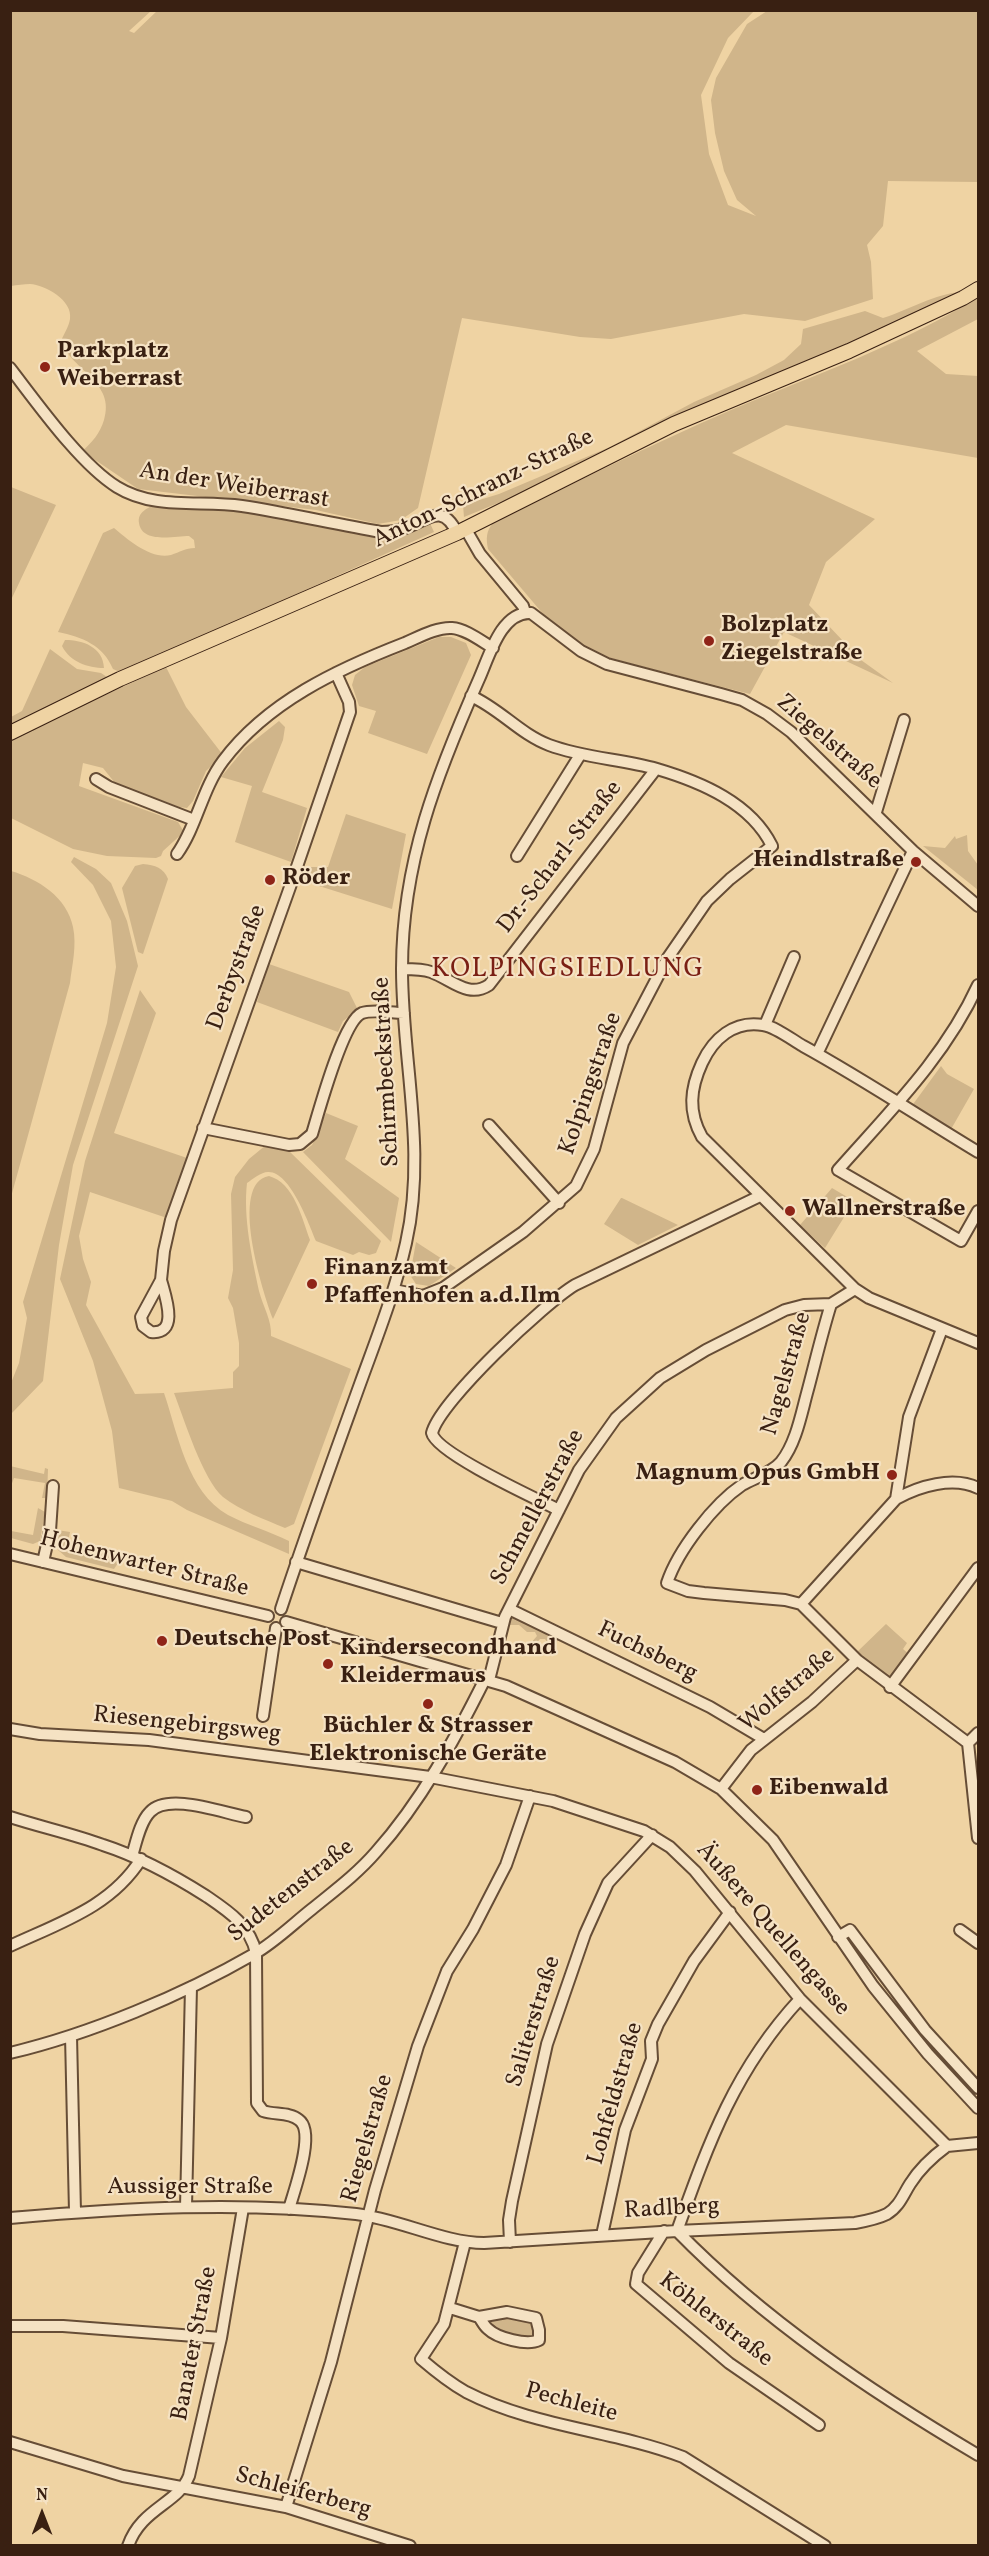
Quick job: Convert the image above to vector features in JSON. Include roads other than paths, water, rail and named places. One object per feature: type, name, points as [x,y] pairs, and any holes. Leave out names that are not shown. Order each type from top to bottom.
[{"type":"main road","name":"Anton-Schranz-Straße","points":[[10,733],[120,679],[461,530],[674,424],[849,351],[978,289]]},
{"type":"street","name":"An der Weiberrast","points":[[10,368],[88,462],[116,486],[134,495],[165,501],[241,506],[381,532],[404,529],[438,515],[461,530]]},
{"type":"street","name":"Ziegelstraße","points":[[461,530],[523,606],[525,612],[537,616],[581,651],[607,664],[698,686],[754,706],[791,732],[913,850],[978,906]]},
{"type":"street","name":"Schirmbeckstraße","points":[[280,1609],[394,1290],[408,1232],[416,1158],[416,1135],[402,969],[407,907],[425,812],[449,745],[493,648],[511,620],[525,612]]},
{"type":"street","points":[[177,855],[188,838],[221,763],[254,726],[308,688],[336,673],[443,629],[461,630],[493,648]]},
{"type":"street","name":"Derbystraße","points":[[161,1280],[168,1231],[350,711],[349,702],[336,673]]},
{"type":"street","name":"Kolpingstraße","points":[[394,1290],[414,1295],[432,1294],[523,1232],[576,1186],[587,1168],[594,1149],[623,1043],[667,959],[707,901],[730,879],[772,846],[755,822],[738,806],[713,790],[656,769],[580,755],[537,740],[497,710],[471,696]]},
{"type":"street","points":[[876,812],[904,720]]},
{"type":"street","points":[[517,856],[580,755]]},
{"type":"street","name":"Dr.-Scharl-Straße","points":[[402,969],[428,971],[471,990],[484,989],[656,769]]},
{"type":"street","points":[[96,779],[109,787],[194,820]]},
{"type":"street","points":[[817,1053],[913,850]]},
{"type":"street","points":[[765,1025],[794,957]]},
{"type":"street","points":[[978,985],[960,1020],[936,1058],[838,1170],[961,1241],[978,1211]]},
{"type":"street","points":[[203,1128],[289,1145],[305,1142],[312,1134],[351,1021],[363,1013],[404,1013]]},
{"type":"street","points":[[978,1152],[817,1053],[765,1025],[738,1027],[722,1035],[702,1062],[692,1097],[693,1120],[702,1137],[855,1289],[869,1298],[978,1343]]},
{"type":"street","points":[[489,1125],[559,1203]]},
{"type":"street","points":[[559,1510],[483,1472],[438,1443],[432,1433],[439,1417],[503,1346],[557,1296],[575,1285],[760,1196]]},
{"type":"street","name":"Schmellerstraße","points":[[487,1680],[502,1623],[579,1470],[603,1434],[630,1403],[660,1378],[706,1350],[774,1315],[804,1305],[831,1304],[855,1289]]},
{"type":"street","name":"Nagelstraße","points":[[801,1604],[785,1600],[688,1591],[668,1583],[670,1573],[694,1535],[725,1498],[749,1481],[773,1469],[784,1458],[801,1416],[831,1304]]},
{"type":"street","points":[[896,1499],[909,1417],[942,1329]]},
{"type":"street","points":[[857,1660],[801,1604],[896,1499],[921,1487],[943,1483],[963,1483],[978,1488]]},
{"type":"street","points":[[43,1562],[50,1531],[53,1486]]},
{"type":"street","name":"Hohenwarter Straße","points":[[10,1554],[268,1616]]},
{"type":"street","points":[[296,1562],[502,1623]]},
{"type":"street","points":[[890,1687],[978,1568]]},
{"type":"street","name":"Hohenwarter Straße","points":[[276,1628],[269,1624],[268,1616],[273,1609],[280,1609],[286,1614],[286,1622]]},
{"type":"street","name":"Fuchsberg","points":[[509,1609],[710,1707],[764,1739]]},
{"type":"street","points":[[263,1716],[276,1628],[283,1626],[286,1622],[506,1686],[675,1762],[720,1789],[773,1840],[838,1937],[903,2025],[978,2108]]},
{"type":"street","name":"Wolfstraße","points":[[720,1789],[742,1760],[764,1739],[812,1702],[857,1660],[890,1687],[968,1743]]},
{"type":"street","name":"Sudetenstraße","points":[[10,2054],[71,2036],[191,1987],[256,1953],[347,1881],[376,1852],[401,1822],[459,1730],[487,1680]]},
{"type":"street","name":"Riesengebirgsweg","points":[[10,1729],[40,1734],[149,1740],[430,1777]]},
{"type":"street","points":[[978,1733],[968,1743],[978,1838]]},
{"type":"street","name":"Äußere Quellengasse","points":[[430,1777],[530,1796],[597,1814],[652,1835],[670,1847],[695,1871],[800,1999],[947,2146]]},
{"type":"street","name":"Riegelstraße","points":[[286,2507],[331,2362],[408,2076],[431,2008],[450,1966],[473,1929],[506,1865],[530,1796]]},
{"type":"street","points":[[11,1945],[93,1907],[124,1883],[137,1858],[145,1819],[150,1811],[159,1806],[186,1804],[246,1817]]},
{"type":"street","points":[[10,1817],[102,1844],[175,1876],[237,1918],[249,1933],[256,1953],[257,2103],[263,2111],[291,2115],[302,2121],[306,2127],[305,2146],[289,2210]]},
{"type":"street","name":"Saliterstraße","points":[[510,2242],[509,2220],[512,2201],[539,2075],[559,2004],[601,1896],[618,1870],[652,1835]]},
{"type":"street","name":"Lohfeldstraße","points":[[602,2235],[625,2130],[652,2059],[650,2051],[653,2034],[694,1961],[730,1912]]},
{"type":"street","points":[[838,1937],[850,1930],[925,2030],[978,2088]]},
{"type":"street","points":[[960,1930],[978,1943]]},
{"type":"street","points":[[186,2207],[191,1987]]},
{"type":"street","points":[[800,1999],[759,2049],[738,2082],[717,2122],[677,2230],[737,2287],[795,2335],[830,2361],[978,2455]]},
{"type":"street","points":[[71,2036],[75,2212]]},
{"type":"street","points":[[947,2146],[978,2143]]},
{"type":"street","name":"Radlberg","points":[[369,2216],[389,2219],[465,2242],[510,2242],[677,2230],[855,2223],[876,2219],[889,2213],[901,2201],[920,2171],[933,2156],[947,2146]]},
{"type":"street","name":"Aussiger Straße","points":[[10,2218],[75,2212],[186,2207],[289,2210],[369,2216]]},
{"type":"street","name":"Banater Straße","points":[[184,2487],[192,2466],[221,2338],[243,2208]]},
{"type":"street","name":"Köhlerstraße","points":[[664,2231],[638,2273],[636,2284],[729,2363],[819,2425]]},
{"type":"street","name":"Pechleite","points":[[465,2242],[450,2308],[439,2335],[421,2360],[465,2392],[502,2407],[553,2424],[663,2450],[682,2457],[825,2546]]},
{"type":"street","points":[[450,2308],[479,2317],[498,2312],[536,2318],[539,2324],[538,2340],[532,2343],[519,2341],[494,2333],[488,2330],[479,2317]]},
{"type":"street","points":[[10,2326],[63,2326],[221,2338]]},
{"type":"street","name":"Schleiferberg","points":[[10,2442],[123,2476],[286,2507],[410,2546]]},
{"type":"street","points":[[128,2546],[135,2530],[144,2518],[184,2487]]},
{"type":"place","name":"Parkplatz Weiberrast","points":[[45,367]]},
{"type":"place","name":"Bolzplatz Ziegelstraße","points":[[709,641]]},
{"type":"place","name":"Heindlstraße","points":[[916,862]]},
{"type":"place","name":"Röder","points":[[270,880]]},
{"type":"place","name":"Wallnerstraße","points":[[790,1211]]},
{"type":"place","name":"Finanzamt Pfaffenhofen a.d.Ilm","points":[[312,1284]]},
{"type":"place","name":"Magnum Opus GmbH","points":[[892,1475]]},
{"type":"place","name":"Deutsche Post","points":[[162,1641]]},
{"type":"place","name":"Kindersecondhand Kleidermaus","points":[[328,1664]]},
{"type":"place","name":"Büchler & Strasser Elektronische Geräte","points":[[428,1704]]},
{"type":"place","name":"Eibenwald","points":[[757,1790]]},
{"type":"district","name":"KOLPINGSIEDLUNG","points":[[568,971]]}]
